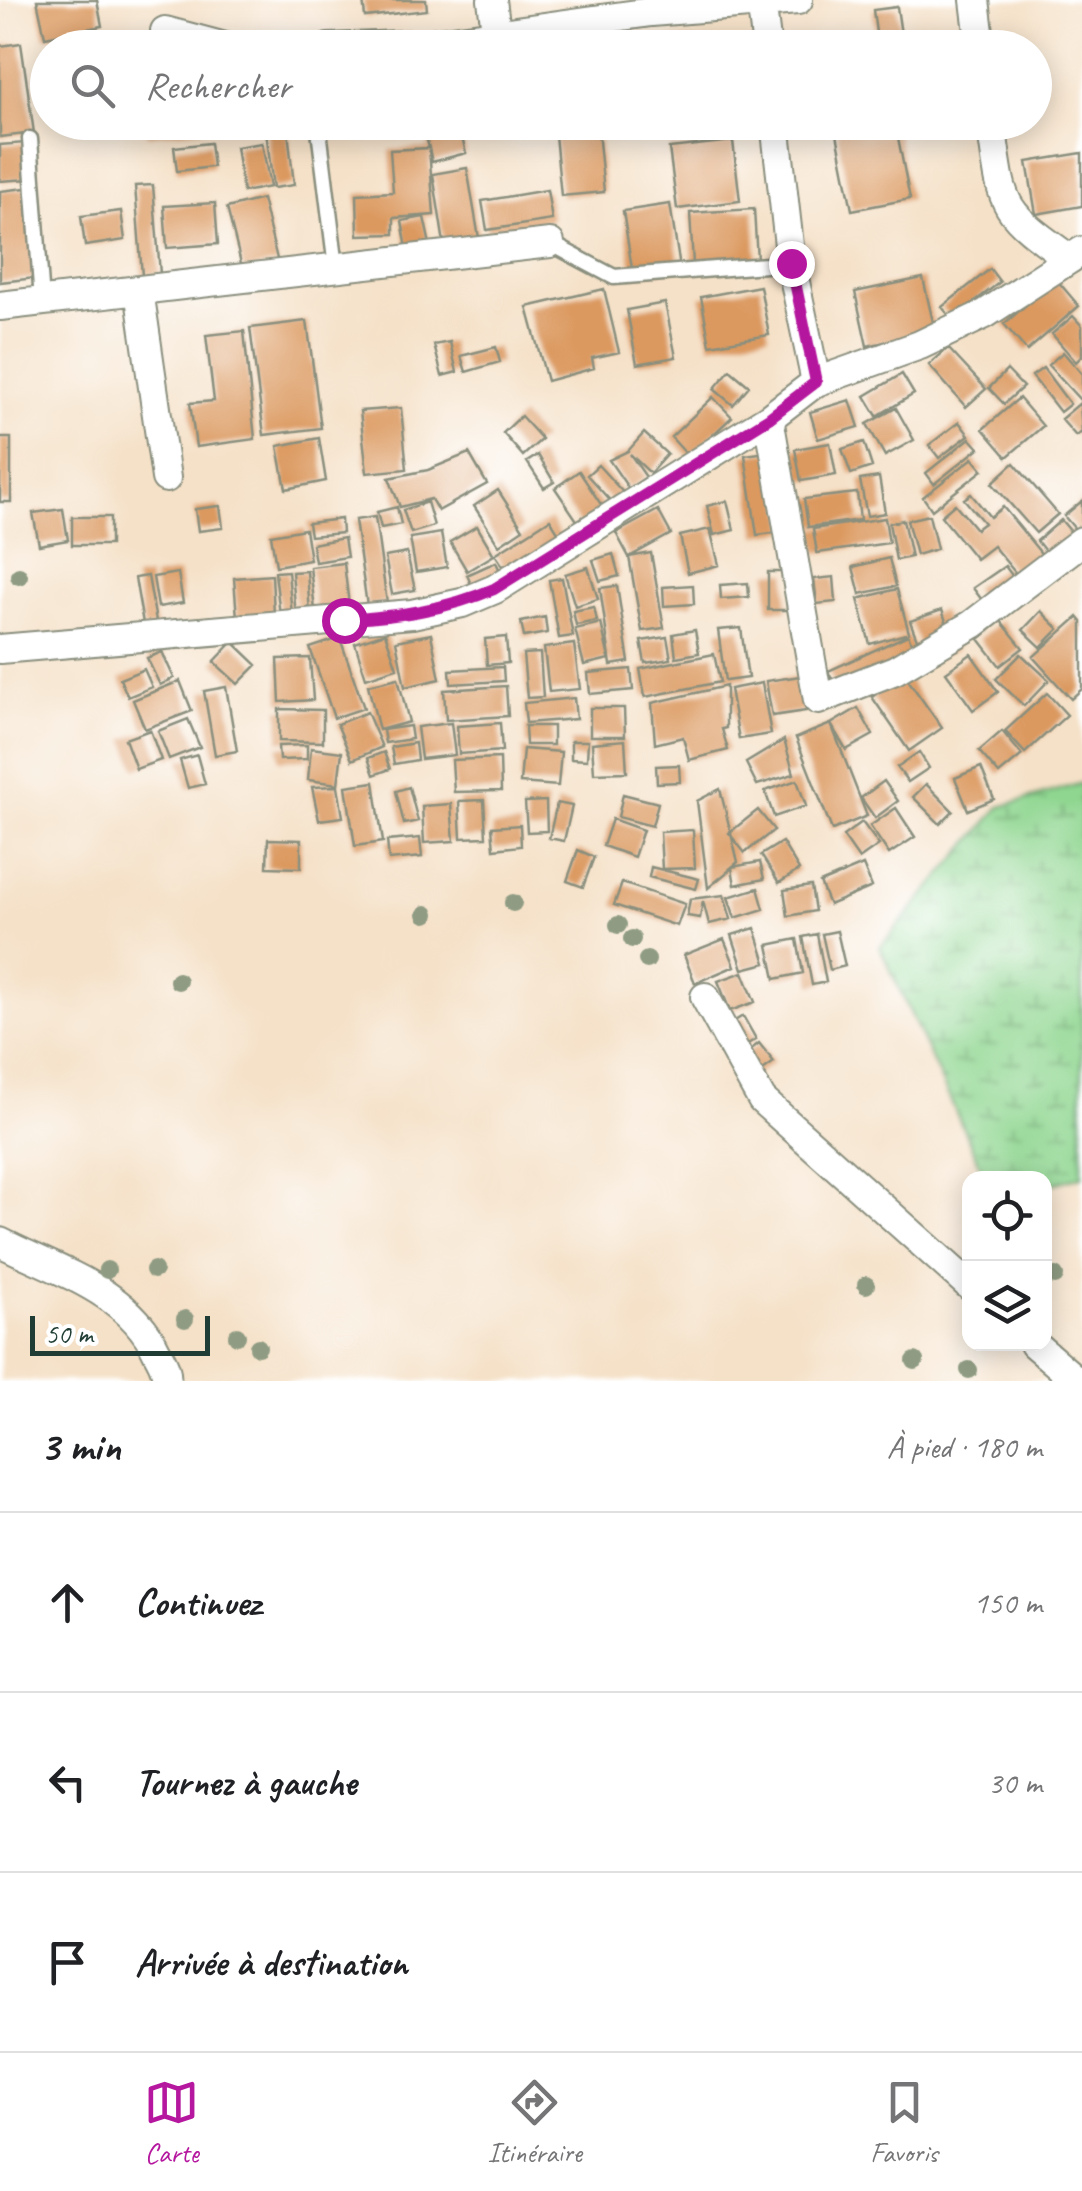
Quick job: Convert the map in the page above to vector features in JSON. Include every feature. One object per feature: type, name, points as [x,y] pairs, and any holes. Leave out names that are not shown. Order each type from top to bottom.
[{"type":"street","points":[[492,0],[496,30],[798,0]]},
{"type":"street","points":[[975,0],[979,30]]},
{"type":"street","points":[[761,2],[765,30]]},
{"type":"street","points":[[777,140],[791,263],[816,382]]},
{"type":"street","points":[[0,649],[412,614],[462,603],[494,589],[769,418],[816,382],[920,345],[985,314],[1076,255],[1021,224],[1008,209],[1001,192],[994,140]]},
{"type":"street","points":[[0,306],[550,243]]},
{"type":"street","points":[[139,290],[166,478]]},
{"type":"street","points":[[769,418],[818,700],[895,670],[973,624],[1082,541]]},
{"type":"street","points":[[705,997],[762,1100],[962,1279]]},
{"type":"street","points":[[0,1242],[122,1303],[148,1332],[167,1373],[166,1381]]},
{"type":"street","points":[[1042,1351],[1077,1381]]},
{"type":"lane","points":[[30,140],[42,301]]},
{"type":"lane","points":[[320,140],[336,268]]},
{"type":"lane","points":[[550,243],[614,277],[791,263]]},
{"type":"green space","points":[[1082,783],[1082,1176],[1052,1184],[1052,1171],[983,1171],[880,947],[1000,807]]},
{"type":"building","points":[[37,0],[97,0],[102,26],[43,30]]},
{"type":"building","points":[[363,0],[426,0],[427,10],[365,17]]},
{"type":"building","points":[[897,7],[900,30],[876,30],[873,10]]},
{"type":"building","points":[[21,43],[30,133],[0,137],[0,46]]},
{"type":"building","points":[[267,140],[289,140],[294,185],[273,188]]},
{"type":"building","points":[[426,140],[463,140],[466,153],[432,162]]},
{"type":"building","points":[[555,140],[599,140],[604,192],[561,196]]},
{"type":"building","points":[[838,140],[899,140],[910,199],[852,210]]},
{"type":"building","points":[[733,141],[740,201],[677,209],[669,148]]},
{"type":"building","points":[[25,143],[29,179],[0,181],[0,145]]},
{"type":"building","points":[[210,143],[213,167],[177,171],[174,147]]},
{"type":"building","points":[[262,143],[270,187],[243,192],[236,147]]},
{"type":"building","points":[[429,148],[434,215],[394,218],[394,234],[358,235],[357,194],[393,192],[390,150]]},
{"type":"building","points":[[1082,153],[1082,206],[1036,214],[1027,162]]},
{"type":"building","points":[[467,168],[480,244],[445,250],[433,174]]},
{"type":"building","points":[[153,185],[160,274],[142,276],[135,186]]},
{"type":"building","points":[[26,188],[36,278],[0,282],[0,191]]},
{"type":"building","points":[[547,190],[552,220],[487,230],[482,201]]},
{"type":"building","points":[[262,199],[278,263],[243,271],[227,208]]},
{"type":"building","points":[[215,203],[218,244],[167,248],[164,206]]},
{"type":"building","points":[[670,204],[680,268],[633,275],[623,211]]},
{"type":"building","points":[[754,209],[757,260],[693,264],[690,213]]},
{"type":"building","points":[[121,211],[125,240],[85,246],[81,216]]},
{"type":"building","points":[[424,217],[432,254],[409,259],[402,221]]},
{"type":"building","points":[[990,269],[1000,282],[952,319],[942,307]]},
{"type":"building","points":[[923,278],[935,331],[867,346],[855,292]]},
{"type":"building","points":[[1056,279],[1079,306],[1027,351],[1004,324]]},
{"type":"building","points":[[760,286],[769,335],[710,345],[701,297]]},
{"type":"building","points":[[604,289],[619,352],[592,358],[594,368],[547,381],[527,307]]},
{"type":"building","points":[[665,303],[676,357],[637,364],[627,310]]},
{"type":"building","points":[[1073,316],[1082,326],[1082,356],[1076,362],[1052,334]]},
{"type":"building","points":[[307,321],[321,428],[264,435],[250,328]]},
{"type":"building","points":[[244,331],[255,439],[196,447],[190,403],[214,401],[206,335]]},
{"type":"building","points":[[450,342],[457,372],[442,376],[434,345]]},
{"type":"building","points":[[496,347],[500,362],[466,372],[461,356]]},
{"type":"building","points":[[948,348],[986,389],[966,407],[929,365]]},
{"type":"building","points":[[1063,352],[1082,374],[1082,402],[1048,365]]},
{"type":"building","points":[[1043,368],[1070,404],[1060,412],[1032,376]]},
{"type":"building","points":[[730,370],[749,386],[733,405],[714,389]]},
{"type":"building","points":[[1007,370],[1023,387],[1004,404],[989,388]]},
{"type":"building","points":[[902,374],[914,394],[877,416],[865,396]]},
{"type":"building","points":[[713,397],[732,417],[689,457],[671,437]]},
{"type":"building","points":[[1019,398],[1043,426],[1007,457],[983,429]]},
{"type":"building","points":[[850,400],[859,427],[818,439],[810,412]]},
{"type":"building","points":[[1080,403],[1082,432],[1076,436],[1061,419]]},
{"type":"building","points":[[401,408],[407,469],[367,473],[360,411]]},
{"type":"building","points":[[896,408],[914,440],[885,456],[867,424]]},
{"type":"building","points":[[521,416],[542,439],[523,456],[503,433]]},
{"type":"building","points":[[959,422],[969,435],[939,458],[929,445]]},
{"type":"building","points":[[644,433],[667,454],[650,473],[630,454],[646,477],[629,489],[609,460],[628,451]]},
{"type":"building","points":[[0,438],[11,438],[11,502],[0,502]]},
{"type":"building","points":[[319,438],[326,481],[286,489],[278,446]]},
{"type":"building","points":[[970,438],[979,448],[934,484],[926,473]]},
{"type":"building","points":[[864,442],[872,467],[851,474],[842,449]]},
{"type":"building","points":[[830,443],[836,475],[801,481],[795,449]]},
{"type":"building","points":[[774,451],[787,531],[757,535],[745,455]]},
{"type":"building","points":[[469,453],[487,484],[438,511],[431,499],[400,507],[389,478],[428,470]]},
{"type":"building","points":[[538,455],[554,482],[544,488],[527,462]]},
{"type":"building","points":[[973,458],[983,470],[932,510],[923,497]]},
{"type":"building","points":[[1014,463],[1058,514],[1036,533],[992,483]]},
{"type":"building","points":[[598,465],[628,498],[617,508],[587,475]]},
{"type":"building","points":[[579,471],[604,509],[580,525],[555,488]]},
{"type":"building","points":[[879,477],[885,513],[867,516],[860,480]]},
{"type":"building","points":[[498,490],[523,529],[499,545],[474,506]]},
{"type":"building","points":[[857,493],[860,520],[808,527],[804,499]]},
{"type":"building","points":[[971,494],[990,517],[1003,507],[1049,563],[1024,583],[993,546],[976,559],[941,516],[955,504],[976,529],[984,523],[964,499]]},
{"type":"building","points":[[727,501],[734,530],[714,535],[707,506]]},
{"type":"building","points":[[1082,501],[1082,537],[1064,516]]},
{"type":"building","points":[[427,502],[434,526],[411,533],[403,510]]},
{"type":"building","points":[[220,506],[223,528],[198,531],[195,509]]},
{"type":"building","points":[[397,507],[401,524],[381,528],[377,512]]},
{"type":"building","points":[[63,509],[68,540],[39,545],[33,513]]},
{"type":"building","points":[[658,510],[671,534],[629,557],[616,533]]},
{"type":"building","points":[[929,515],[937,549],[916,555],[907,520]]},
{"type":"building","points":[[72,517],[110,517],[110,545],[72,545]]},
{"type":"building","points":[[375,517],[387,603],[367,606],[355,520]]},
{"type":"building","points":[[885,518],[889,543],[817,553],[813,529]]},
{"type":"building","points":[[341,519],[342,533],[310,536],[308,523]]},
{"type":"building","points":[[550,519],[563,540],[509,575],[495,554]]},
{"type":"building","points":[[903,520],[911,557],[896,560],[889,523]]},
{"type":"building","points":[[1061,520],[1078,540],[1053,561],[1037,541]]},
{"type":"building","points":[[477,526],[494,555],[467,571],[450,542]]},
{"type":"building","points":[[305,529],[310,560],[276,566],[271,535]]},
{"type":"building","points":[[710,529],[719,565],[688,573],[680,536]]},
{"type":"building","points":[[441,533],[447,567],[416,572],[410,538]]},
{"type":"building","points":[[344,538],[347,557],[315,562],[312,544]]},
{"type":"building","points":[[407,553],[415,590],[392,594],[385,557]]},
{"type":"building","points":[[651,553],[664,628],[642,631],[629,557]]},
{"type":"building","points":[[613,554],[619,576],[600,581],[593,560]]},
{"type":"building","points":[[889,558],[896,586],[860,594],[853,567]]},
{"type":"building","points":[[496,562],[507,587],[478,600],[467,575]]},
{"type":"building","points":[[344,563],[349,605],[315,610],[310,567]]},
{"type":"building","points":[[1005,566],[1017,582],[985,604],[973,588]]},
{"type":"building","points":[[588,567],[598,599],[575,606],[565,574]]},
{"type":"building","points":[[288,571],[292,615],[280,616],[275,572]]},
{"type":"building","points":[[307,571],[310,615],[296,616],[292,572]]},
{"type":"building","points":[[768,572],[787,572],[787,610],[768,610]]},
{"type":"building","points":[[178,573],[183,603],[158,607],[153,577]]},
{"type":"building","points":[[272,575],[274,615],[237,618],[234,578]]},
{"type":"building","points":[[148,576],[157,627],[144,629],[135,578]]},
{"type":"building","points":[[834,577],[836,602],[817,604],[814,579]]},
{"type":"building","points":[[562,578],[573,636],[559,638],[549,580]]},
{"type":"building","points":[[748,583],[749,597],[721,599],[720,585]]},
{"type":"building","points":[[693,585],[694,604],[664,606],[663,587]]},
{"type":"building","points":[[617,586],[629,662],[611,665],[600,588]]},
{"type":"building","points":[[897,589],[909,633],[870,644],[858,599]]},
{"type":"building","points":[[594,607],[597,621],[576,625],[573,611]]},
{"type":"building","points":[[942,610],[956,650],[925,661],[910,621]]},
{"type":"building","points":[[1041,611],[1059,629],[1041,647],[1023,630]]},
{"type":"building","points":[[545,617],[547,633],[524,637],[521,622]]},
{"type":"building","points":[[1078,617],[1082,622],[1082,689],[1071,699],[1033,657]]},
{"type":"building","points":[[1001,621],[1023,648],[1000,666],[979,639]]},
{"type":"building","points":[[601,623],[609,659],[584,665],[575,629]]},
{"type":"building","points":[[741,628],[748,678],[725,681],[718,630]]},
{"type":"building","points":[[695,630],[699,653],[676,657],[673,634]]},
{"type":"building","points":[[385,633],[397,668],[366,678],[355,643]]},
{"type":"building","points":[[431,634],[440,679],[405,687],[396,641]]},
{"type":"building","points":[[908,635],[920,661],[840,697],[828,671]]},
{"type":"building","points":[[506,637],[508,663],[487,665],[485,639]]},
{"type":"building","points":[[667,637],[671,659],[645,663],[641,641]]},
{"type":"building","points":[[340,638],[364,708],[334,718],[310,648]]},
{"type":"building","points":[[233,642],[257,665],[238,684],[214,662]]},
{"type":"building","points":[[574,644],[580,689],[549,692],[544,648]]},
{"type":"building","points":[[162,652],[174,678],[160,685],[147,658]]},
{"type":"building","points":[[540,653],[543,697],[527,698],[523,654]]},
{"type":"building","points":[[714,654],[720,682],[645,697],[640,669]]},
{"type":"building","points":[[971,654],[998,692],[973,710],[946,672]]},
{"type":"building","points":[[1021,654],[1049,680],[1024,706],[996,679]]},
{"type":"building","points":[[310,658],[313,700],[280,702],[278,659]]},
{"type":"building","points":[[503,667],[504,681],[451,684],[450,670]]},
{"type":"building","points":[[144,669],[152,687],[128,697],[120,679]]},
{"type":"building","points":[[631,669],[633,690],[590,694],[588,673]]},
{"type":"building","points":[[904,674],[942,728],[909,751],[872,697]]},
{"type":"building","points":[[801,676],[806,711],[772,716],[766,681]]},
{"type":"building","points":[[398,678],[409,722],[379,730],[368,685]]},
{"type":"building","points":[[180,681],[192,711],[145,729],[133,700]]},
{"type":"building","points":[[762,683],[771,734],[739,739],[730,689]]},
{"type":"building","points":[[506,686],[508,716],[446,720],[444,690]]},
{"type":"building","points":[[726,686],[726,728],[722,729],[728,750],[689,760],[683,737],[655,744],[652,703]]},
{"type":"building","points":[[226,687],[237,751],[215,755],[204,691]]},
{"type":"building","points":[[1047,693],[1067,715],[1025,753],[1005,731]]},
{"type":"building","points":[[574,698],[576,719],[526,723],[524,703]]},
{"type":"building","points":[[590,708],[624,708],[625,736],[590,736]]},
{"type":"building","points":[[858,708],[873,735],[846,750],[831,724]]},
{"type":"building","points":[[279,709],[323,710],[323,742],[279,741]]},
{"type":"building","points":[[367,712],[382,747],[352,760],[337,724]]},
{"type":"building","points":[[188,719],[200,747],[169,759],[158,731]]},
{"type":"building","points":[[451,723],[455,755],[421,759],[417,727]]},
{"type":"building","points":[[500,723],[502,751],[459,754],[457,726]]},
{"type":"building","points":[[831,724],[867,816],[832,830],[796,738]]},
{"type":"building","points":[[410,726],[412,739],[385,743],[383,730]]},
{"type":"building","points":[[525,726],[553,726],[553,745],[526,745]]},
{"type":"building","points":[[150,730],[161,760],[136,769],[125,739]]},
{"type":"building","points":[[1002,731],[1022,755],[999,774],[979,751]]},
{"type":"building","points":[[625,740],[627,772],[594,773],[592,743]]},
{"type":"building","points":[[784,740],[794,774],[757,785],[746,763]]},
{"type":"building","points":[[571,741],[588,741],[587,760],[571,759]]},
{"type":"building","points":[[415,743],[417,760],[394,764],[391,747]]},
{"type":"building","points":[[307,745],[307,759],[279,760],[278,746]]},
{"type":"building","points":[[311,748],[342,752],[338,784],[308,780]]},
{"type":"building","points":[[523,749],[561,752],[558,786],[520,783]]},
{"type":"building","points":[[384,752],[390,769],[374,775],[368,758]]},
{"type":"building","points":[[919,752],[929,768],[908,782],[897,767]]},
{"type":"building","points":[[197,755],[205,784],[188,788],[180,760]]},
{"type":"building","points":[[500,758],[501,791],[454,792],[452,760]]},
{"type":"building","points":[[679,765],[680,782],[657,783],[656,766]]},
{"type":"building","points":[[981,767],[994,799],[968,810],[955,778]]},
{"type":"building","points":[[797,780],[806,806],[774,817],[765,791]]},
{"type":"building","points":[[884,781],[898,801],[875,818],[861,798]]},
{"type":"building","points":[[374,782],[383,842],[355,846],[346,786]]},
{"type":"building","points":[[926,784],[953,811],[940,824],[913,797]]},
{"type":"building","points":[[338,786],[343,817],[319,820],[312,787]]},
{"type":"building","points":[[409,787],[418,821],[404,824],[396,791]]},
{"type":"building","points":[[720,789],[738,862],[732,867],[760,862],[764,879],[735,885],[732,868],[708,888],[697,801]]},
{"type":"building","points":[[623,794],[658,803],[652,826],[618,817]]},
{"type":"building","points":[[484,800],[486,837],[461,838],[459,801]]},
{"type":"building","points":[[546,801],[547,831],[527,832],[525,802]]},
{"type":"building","points":[[557,803],[572,806],[564,841],[549,838]]},
{"type":"building","points":[[451,804],[454,841],[424,843],[422,806]]},
{"type":"building","points":[[896,808],[915,837],[889,854],[870,826]]},
{"type":"building","points":[[758,810],[774,830],[745,853],[729,833]]},
{"type":"building","points":[[612,819],[643,830],[634,857],[603,846]]},
{"type":"building","points":[[862,822],[879,845],[859,859],[843,836]]},
{"type":"building","points":[[520,825],[521,846],[494,849],[492,827]]},
{"type":"building","points":[[693,830],[695,868],[662,869],[660,832]]},
{"type":"building","points":[[420,838],[422,857],[389,860],[387,841]]},
{"type":"building","points":[[268,839],[301,840],[301,868],[267,867]]},
{"type":"building","points":[[782,842],[799,870],[779,883],[761,855]]},
{"type":"building","points":[[578,850],[594,857],[583,887],[567,881]]},
{"type":"building","points":[[863,865],[872,887],[829,905],[820,883]]},
{"type":"building","points":[[651,867],[699,879],[696,889],[649,877]]},
{"type":"building","points":[[622,883],[685,904],[677,926],[614,905]]},
{"type":"building","points":[[811,886],[815,911],[788,916],[784,890]]},
{"type":"building","points":[[758,888],[764,909],[735,918],[728,897]]},
{"type":"building","points":[[724,895],[731,919],[709,924],[703,901],[700,918],[687,916],[690,899]]},
{"type":"building","points":[[755,928],[766,963],[743,969],[732,935]]},
{"type":"building","points":[[837,931],[845,966],[830,970],[822,934]]},
{"type":"building","points":[[817,934],[826,982],[812,985],[803,937]]},
{"type":"building","points":[[724,939],[735,966],[695,983],[684,955]]},
{"type":"building","points":[[797,939],[803,973],[775,979],[768,945]]},
{"type":"building","points":[[743,972],[755,1002],[730,1011],[718,981]]},
{"type":"building","points":[[743,1016],[756,1039],[737,1050],[723,1028]]},
{"type":"building","points":[[759,1043],[774,1062],[753,1077],[739,1059]]},
{"type":"route","points":[[344,620],[412,614],[462,603],[494,589],[769,418],[816,382],[791,263]]}]
